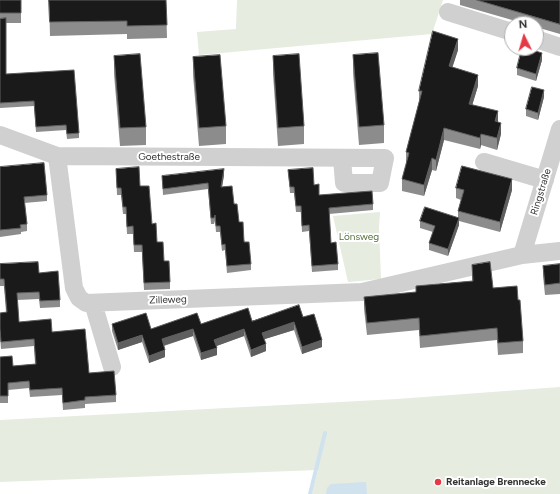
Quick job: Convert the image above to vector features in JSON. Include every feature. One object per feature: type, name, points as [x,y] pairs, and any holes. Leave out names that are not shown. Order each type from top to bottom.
[{"type":"street","points":[[448,12],[504,30]]},
{"type":"street","points":[[544,42],[560,47]]},
{"type":"street","name":"Ringstraße","points":[[522,255],[560,129]]},
{"type":"street","name":"Goethestraße","points":[[0,135],[57,156],[342,158]]},
{"type":"street","points":[[57,156],[74,288],[79,298],[86,303],[92,304],[112,367]]},
{"type":"street","points":[[484,162],[545,180]]},
{"type":"street","points":[[522,255],[560,251]]},
{"type":"street","name":"Zilleweg","points":[[92,304],[362,292],[402,284],[522,255]]},
{"type":"green space","points":[[237,0],[443,0],[432,34],[199,55],[197,32],[236,29]]},
{"type":"green space","name":"Lönsweg","points":[[380,212],[379,227],[381,279],[348,282],[333,216]]},
{"type":"green space","points":[[560,387],[560,494],[312,494],[318,470],[0,482],[0,420],[397,399]]},
{"type":"water","points":[[366,482],[367,494],[326,494],[327,488],[331,484]]},
{"type":"building","points":[[0,0],[21,0],[21,13],[0,13]]},
{"type":"building","points":[[49,0],[166,0],[167,25],[127,26],[127,21],[50,22]]},
{"type":"building","points":[[477,0],[560,0],[560,24],[544,19],[544,16],[532,16]]},
{"type":"building","points":[[6,18],[6,74],[74,70],[79,133],[67,134],[66,125],[36,127],[34,101],[0,103],[0,19]]},
{"type":"building","points":[[433,31],[458,39],[449,66],[478,75],[469,104],[498,111],[495,121],[501,123],[497,138],[481,134],[480,138],[444,128],[436,160],[432,158],[424,185],[402,179],[409,153],[406,152],[422,91],[419,91]]},
{"type":"building","points":[[378,53],[384,125],[359,127],[353,55]]},
{"type":"building","points":[[140,54],[146,127],[120,128],[114,56]]},
{"type":"building","points":[[299,54],[304,126],[278,128],[273,56]]},
{"type":"building","points":[[220,55],[226,126],[199,128],[193,57]]},
{"type":"building","points":[[520,56],[541,56],[536,74],[517,68]]},
{"type":"building","points":[[532,87],[544,90],[538,113],[526,109]]},
{"type":"building","points":[[44,163],[47,195],[24,197],[27,224],[20,225],[21,228],[0,230],[0,167]]},
{"type":"building","points":[[462,166],[512,179],[500,222],[458,211],[464,190],[456,188]]},
{"type":"building","points":[[139,167],[140,186],[149,186],[152,224],[156,223],[157,242],[163,242],[164,261],[169,261],[170,282],[144,283],[142,245],[134,245],[133,226],[127,227],[126,207],[123,207],[121,188],[117,188],[116,169]]},
{"type":"building","points":[[313,168],[314,185],[319,184],[319,195],[372,191],[373,204],[329,208],[331,243],[336,242],[338,264],[312,266],[309,225],[302,226],[301,206],[296,206],[294,187],[290,187],[288,170]]},
{"type":"building","points":[[224,169],[221,187],[232,186],[234,204],[237,204],[239,222],[243,222],[244,242],[249,242],[251,264],[227,266],[225,244],[222,245],[220,226],[216,226],[215,215],[214,218],[211,218],[208,183],[163,189],[162,176]]},
{"type":"building","points":[[425,207],[459,218],[448,249],[429,243],[435,226],[420,221]]},
{"type":"building","points":[[38,262],[39,273],[58,271],[60,300],[40,301],[39,292],[17,293],[19,322],[51,319],[52,332],[85,329],[89,373],[114,371],[116,395],[85,397],[85,400],[63,403],[62,388],[30,390],[29,381],[8,383],[8,396],[0,396],[0,357],[12,356],[13,366],[36,364],[34,339],[1,342],[0,313],[7,312],[4,279],[0,279],[0,264]]},
{"type":"building","points":[[490,262],[493,288],[517,286],[518,300],[520,300],[523,341],[498,343],[497,328],[420,336],[419,318],[367,323],[364,297],[416,292],[416,286],[473,281],[472,265]]},
{"type":"building","points":[[560,264],[560,283],[545,285],[543,266]]},
{"type":"building","points":[[299,305],[303,317],[314,314],[322,340],[302,347],[294,322],[262,333],[266,344],[251,350],[244,329],[214,340],[217,348],[201,353],[193,329],[162,339],[165,350],[149,356],[142,335],[118,343],[112,324],[146,313],[151,329],[197,313],[201,324],[248,308],[252,321]]},
{"type":"waterway","points":[[310,494],[325,433]]},
{"type":"place","name":"Reitanlage Brennecke","points":[[438,482]]}]
